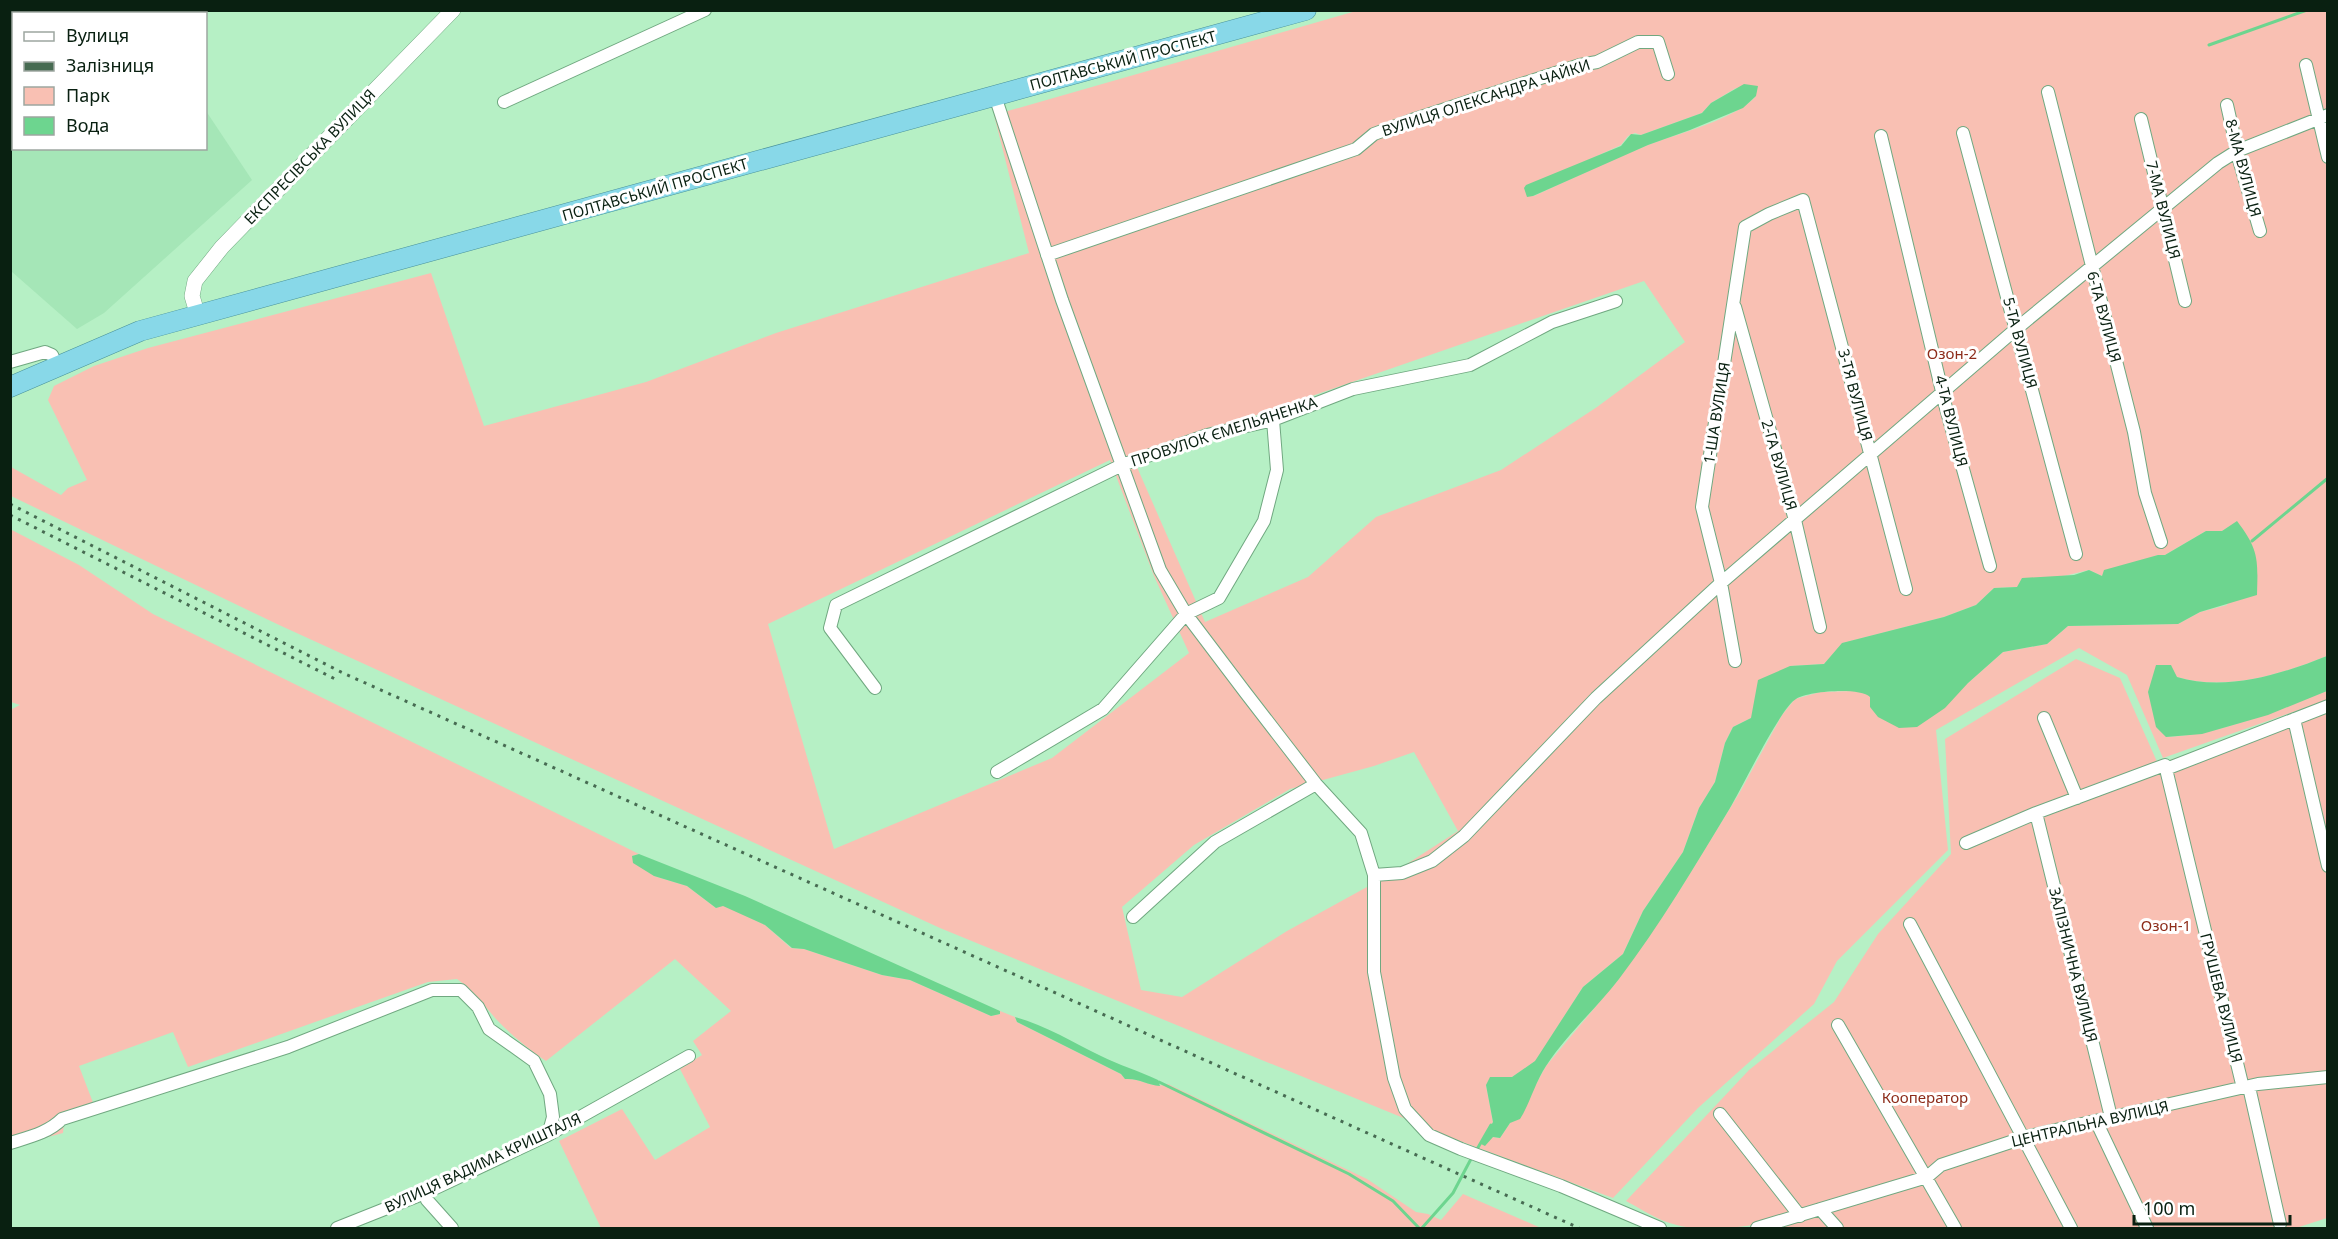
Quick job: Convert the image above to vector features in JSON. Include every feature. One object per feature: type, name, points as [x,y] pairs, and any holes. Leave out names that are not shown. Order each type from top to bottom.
[{"type":"highway","name":"ПОЛТАВСЬКИЙ ПРОСПЕКТ","points":[[10,387],[140,332],[995,96],[1264,16],[1306,10]]},
{"type":"street","name":"ЕКСПРЕСІВСЬКА ВУЛИЦЯ","points":[[198,316],[192,296],[195,282],[222,247],[453,10]]},
{"type":"street","points":[[504,102],[705,10]]},
{"type":"street","name":"ВУЛИЦЯ ОЛЕКСАНДРА ЧАЙКИ","points":[[1047,255],[1356,149],[1374,134],[1580,65],[1597,62],[1638,42],[1658,42],[1668,74]]},
{"type":"street","points":[[2306,65],[2323,116],[2328,157]]},
{"type":"street","name":"6-ТА ВУЛИЦЯ","points":[[2048,92],[2134,432],[2145,493],[2161,542]]},
{"type":"street","points":[[995,96],[1047,255],[1160,570],[1186,614],[1316,784],[1361,833],[1374,875],[1374,972],[1394,1078],[1406,1109],[1429,1135],[1561,1186],[1660,1228]]},
{"type":"street","name":"8-МА ВУЛИЦЯ","points":[[2228,105],[2260,231]]},
{"type":"street","points":[[1374,875],[1402,873],[1432,861],[1464,836],[1596,698],[1721,584],[2016,329],[2218,163],[2238,151],[2323,116]]},
{"type":"street","name":"7-МА ВУЛИЦЯ","points":[[2141,119],[2185,301]]},
{"type":"street","name":"5-ТА ВУЛИЦЯ","points":[[1963,133],[2076,554]]},
{"type":"street","name":"4-ТА ВУЛИЦЯ","points":[[1881,136],[1946,408],[1989,566]]},
{"type":"street","name":"1-ША ВУЛИЦЯ","points":[[1735,661],[1721,584],[1702,507],[1745,227],[1803,200]]},
{"type":"street","name":"3-ТЯ ВУЛИЦЯ","points":[[1803,200],[1906,589]]},
{"type":"street","name":"ПРОВУЛОК ЄМЕЛЬЯНЕНКА","points":[[875,688],[830,628],[836,605],[1122,465],[1207,435],[1273,420],[1353,389],[1470,365],[1552,322],[1616,301]]},
{"type":"street","name":"2-ГА ВУЛИЦЯ","points":[[1734,303],[1795,520],[1820,627]]},
{"type":"street","points":[[10,362],[45,352],[52,355],[57,366]]},
{"type":"street","points":[[997,772],[1104,709],[1186,614],[1219,598],[1264,521],[1277,470],[1273,420]]},
{"type":"street","points":[[1965,843],[2036,813],[2165,765],[2166,769],[2328,706]]},
{"type":"street","points":[[2044,718],[2076,798]]},
{"type":"street","points":[[2294,719],[2328,866]]},
{"type":"street","name":"ГРУШЕВА ВУЛИЦЯ","points":[[2166,769],[2280,1224]]},
{"type":"street","points":[[1133,918],[1215,842],[1316,784]]},
{"type":"street","name":"ЗАЛІЗНИЧНА ВУЛИЦЯ","points":[[2036,813],[2111,1117]]},
{"type":"street","points":[[1910,924],[2071,1228]]},
{"type":"street","points":[[10,1143],[55,1127],[62,1119],[288,1047],[432,990],[461,990],[478,1007],[489,1029],[534,1061],[550,1094],[553,1117],[548,1135]]},
{"type":"street","points":[[1839,1025],[1955,1228]]},
{"type":"street","name":"ВУЛИЦЯ ВАДИМА КРИШТАЛЯ","points":[[337,1228],[425,1193],[548,1135],[689,1056]]},
{"type":"street","name":"ЦЕНТРАЛЬНА ВУЛИЦЯ","points":[[1757,1228],[1926,1177],[1941,1165],[2022,1138],[2246,1087],[2328,1077]]},
{"type":"street","points":[[1720,1114],[1800,1216]]},
{"type":"street","points":[[2096,1120],[2147,1228]]},
{"type":"street","points":[[425,1193],[427,1200],[452,1228]]},
{"type":"street","points":[[1820,1209],[1837,1228]]},
{"type":"shaded area","points":[[207,112],[252,180],[104,313],[77,329],[11,271],[12,120],[12,150],[207,150]]},
{"type":"green space","name":"Озон-2","points":[[1356,11],[2327,11],[2327,656],[2273,675],[2234,682],[2215,683],[2177,677],[2166,737],[2228,727],[2327,691],[2327,700],[2163,758],[2127,675],[2079,648],[1936,730],[1948,850],[1837,961],[1814,1004],[1698,1108],[1613,1198],[1457,1140],[940,928],[277,624],[11,496],[11,467],[61,495],[68,488],[87,480],[48,400],[54,386],[94,366],[148,348],[431,273],[484,426],[646,382],[776,333],[1029,253],[994,115]],"holes":[[[1736,88],[1756,96],[1735,112],[1721,119],[1648,145],[1534,196],[1527,196],[1586,161],[1621,145],[1628,136],[1635,133],[1641,135],[1702,113],[1711,103]],[[1644,281],[1685,342],[1597,407],[1501,470],[1376,517],[1308,577],[1205,622],[1133,458]],[[1110,460],[1154,576],[1189,653],[1052,758],[834,849],[768,624]],[[2237,522],[2227,605],[2200,612],[2178,624],[2068,626],[2047,644],[2003,652],[1968,683],[1870,697],[1867,693],[1854,691],[1820,692],[1795,699],[1782,715],[1740,792],[1676,896],[1618,980],[1546,1066],[1500,1138],[1493,1137],[1481,1144],[1493,1122],[1486,1085],[1512,1077],[1536,1061],[1583,987],[1623,954],[1643,911],[1683,852],[1699,808],[1715,782],[1725,743],[1733,727],[1751,718],[1790,666],[1824,664],[1843,643],[1944,617],[1976,605],[1994,588],[2017,587],[2089,570],[2102,576],[2158,555],[2165,555],[2206,531],[2222,531]],[[1414,752],[1458,831],[1396,871],[1287,931],[1182,997],[1141,990],[1122,907],[1194,845],[1290,789],[1374,766]]]},
{"type":"green space","points":[[10,529],[79,565],[153,614],[639,854],[632,856],[654,876],[687,886],[716,908],[723,905],[765,925],[791,948],[804,949],[882,975],[910,980],[991,1016],[1000,1014],[1000,1011],[1015,1017],[1017,1022],[1121,1074],[1125,1079],[1157,1085],[1168,1084],[1367,1179],[1416,1212],[1441,1220],[1463,1194],[1541,1228],[601,1228],[559,1141],[622,1109],[655,1160],[710,1127],[680,1069],[702,1055],[693,1041],[731,1011],[675,959],[546,1061],[508,1031],[457,979],[428,982],[188,1067],[173,1032],[79,1066],[97,1113],[64,1123],[63,1133],[11,1147],[10,710],[20,705],[11,702]]},
{"type":"green space","name":"Озон-1","points":[[2076,659],[2120,678],[2158,764],[2327,706],[2327,1218],[2296,1228],[1756,1228],[1753,1225],[1708,1229],[1685,1227],[1664,1221],[1626,1201],[1749,1070],[1834,1002],[1878,934],[1951,854],[1945,739]]},
{"type":"water","points":[[1744,84],[1758,86],[1756,96],[1743,108],[1648,145],[1527,197],[1524,188],[1526,185],[1621,146],[1631,134],[1641,135],[1702,113],[1711,103]]},
{"type":"water","points":[[2237,521],[2250,540],[2256,555],[2257,595],[2200,612],[2178,624],[2068,626],[2047,644],[2003,652],[1968,683],[1945,708],[1917,727],[1899,728],[1878,717],[1870,707],[1870,697],[1856,692],[1834,691],[1811,694],[1796,699],[1781,717],[1704,852],[1634,959],[1554,1055],[1542,1073],[1520,1119],[1510,1123],[1500,1138],[1493,1137],[1485,1146],[1481,1144],[1493,1122],[1486,1085],[1490,1077],[1512,1077],[1535,1061],[1583,987],[1623,954],[1643,911],[1683,852],[1699,808],[1715,782],[1725,743],[1733,727],[1751,718],[1758,680],[1790,666],[1824,664],[1842,643],[1944,617],[1976,605],[1994,588],[2017,587],[2022,578],[2074,575],[2089,570],[2102,576],[2104,570],[2165,555],[2206,531],[2222,531]]},
{"type":"water","points":[[2327,656],[2327,691],[2268,715],[2202,734],[2166,737],[2156,727],[2148,692],[2156,665],[2171,665],[2177,677],[2215,683],[2234,682],[2273,675]]},
{"type":"water","points":[[639,854],[745,896],[1000,1011],[1000,1014],[991,1016],[910,980],[882,975],[804,949],[792,948],[765,925],[723,906],[716,908],[687,886],[654,876],[633,863],[632,856]]},
{"type":"water","points":[[1015,1017],[1048,1029],[1108,1059],[1158,1080],[1160,1086],[1125,1079],[1121,1074],[1017,1022]]},
{"type":"waterway","points":[[2209,45],[2307,10]]},
{"type":"waterway","points":[[2252,541],[2328,478]]},
{"type":"waterway","points":[[1159,1082],[1349,1174],[1393,1201],[1419,1228]]},
{"type":"waterway","points":[[1476,1151],[1491,1125]]},
{"type":"waterway","points":[[1422,1228],[1453,1193],[1472,1157]]},
{"type":"railway","points":[[10,504],[343,673],[1579,1228]]},
{"type":"railway","points":[[10,515],[335,679]]},
{"type":"park label","name":"Кооператор","points":[[1925,1098]]}]
